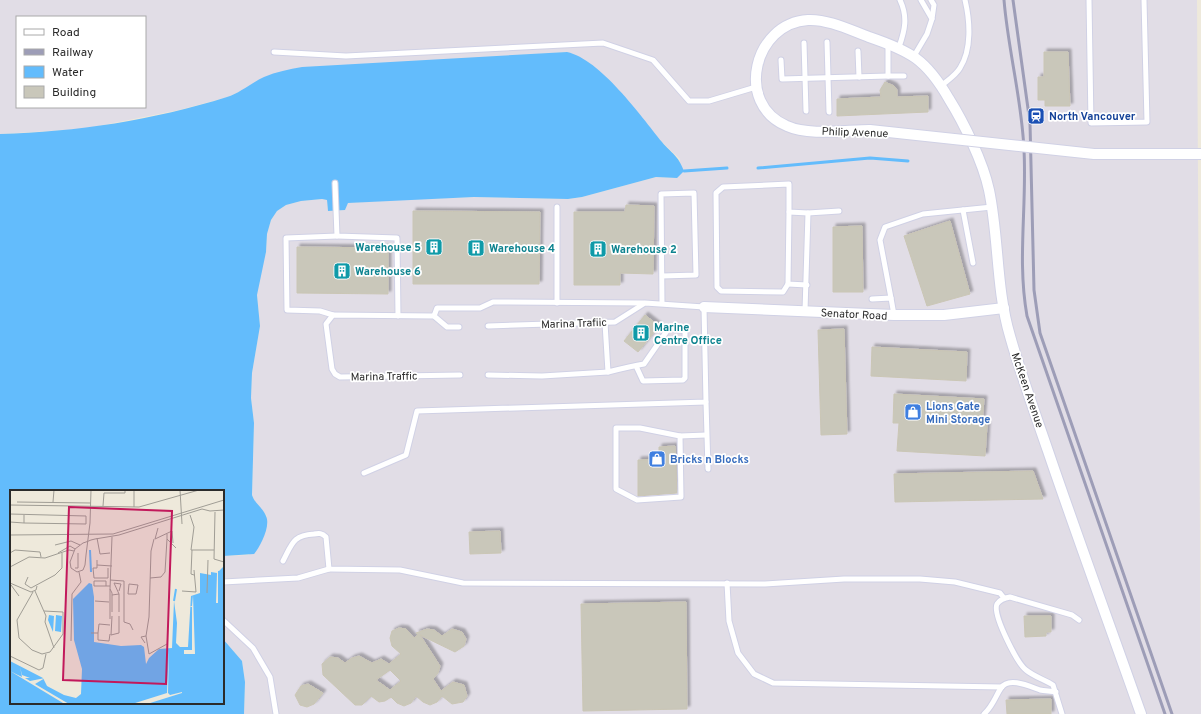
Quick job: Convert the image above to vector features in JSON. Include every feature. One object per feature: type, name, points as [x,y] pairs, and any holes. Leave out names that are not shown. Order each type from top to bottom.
[{"type":"street","name":"Philip Avenue","points":[[926,68],[914,56],[899,47],[823,21],[807,20],[792,23],[780,29],[767,42],[756,70],[756,87],[759,102],[768,114],[787,126],[811,131],[870,130],[1094,154],[1201,154]]},
{"type":"street","name":"McKeen Avenue","points":[[926,68],[942,86],[956,109],[980,163],[989,188],[1004,308],[1009,332],[1076,532],[1141,714]]},
{"type":"street","name":"Senator Road","points":[[704,307],[894,315],[944,315],[1004,308]]},
{"type":"lane","points":[[899,47],[906,24],[906,15],[900,0]]},
{"type":"lane","points":[[921,0],[932,19]]},
{"type":"lane","points":[[914,56],[927,34],[932,19],[934,5],[931,0]]},
{"type":"lane","points":[[942,86],[957,73],[967,53],[968,23],[965,0]]},
{"type":"lane","points":[[1089,0],[1091,123],[1147,122],[1144,0]]},
{"type":"lane","points":[[827,42],[829,112]]},
{"type":"lane","points":[[274,52],[346,56],[603,43],[653,60],[689,101],[709,101],[756,87]]},
{"type":"lane","points":[[804,43],[806,111]]},
{"type":"lane","points":[[888,44],[888,76]]},
{"type":"lane","points":[[858,51],[859,77]]},
{"type":"lane","points":[[781,60],[782,79],[904,76]]},
{"type":"lane","points":[[335,183],[337,236]]},
{"type":"lane","points":[[789,184],[789,212],[788,284],[783,292],[721,291],[717,287],[716,193],[723,187],[789,184]]},
{"type":"lane","points":[[662,276],[696,275],[694,193],[661,194],[662,303]]},
{"type":"lane","points":[[557,207],[557,303]]},
{"type":"lane","points":[[894,315],[880,240],[885,227],[923,214],[992,207]]},
{"type":"lane","points":[[963,210],[973,263]]},
{"type":"lane","points":[[789,212],[808,213],[839,211]]},
{"type":"lane","points":[[805,312],[808,213]]},
{"type":"lane","points":[[398,316],[397,238],[337,236],[286,238],[287,310],[320,311],[333,315],[398,316],[434,316],[446,327],[459,327]]},
{"type":"lane","points":[[788,284],[807,285]]},
{"type":"lane","points":[[872,299],[891,298]]},
{"type":"lane","points":[[434,316],[437,308],[480,308],[493,302],[662,303],[674,306],[704,307],[708,469]]},
{"type":"lane","name":"Marina Trafiic","points":[[488,326],[615,322],[645,303]]},
{"type":"lane","name":"Marina Traffic","points":[[333,315],[326,324],[332,369],[335,374],[340,377],[460,375]]},
{"type":"lane","points":[[605,323],[608,372]]},
{"type":"lane","points":[[488,375],[576,375],[608,372],[636,366],[644,364],[668,328],[685,331],[685,378],[680,381],[643,381],[636,366]]},
{"type":"lane","points":[[364,473],[406,455],[417,411],[706,402]]},
{"type":"lane","points":[[680,436],[681,497],[637,500],[616,489],[616,428],[640,428],[680,436],[706,436]]},
{"type":"lane","points":[[283,561],[296,538],[302,534],[321,533],[326,537],[329,569]]},
{"type":"lane","points":[[224,582],[298,578],[329,569],[400,570],[463,583],[727,583],[920,579],[955,582],[1000,593],[1004,598]]},
{"type":"lane","points":[[727,583],[729,621],[738,653],[754,674],[773,683],[1002,687]]},
{"type":"lane","points":[[1062,714],[1053,684],[1026,670],[998,621],[996,609],[998,602],[1004,598],[1010,597],[1072,615],[1079,620]]},
{"type":"lane","points":[[224,621],[253,648],[270,677],[276,714]]},
{"type":"lane","points":[[984,714],[990,709],[1002,687],[1008,683],[1025,684],[1040,690],[1056,692]]},
{"type":"shaded area","points":[[0,0],[1197,0],[1201,714],[244,714],[245,682],[242,661],[224,640],[224,556],[249,555],[267,516],[255,502],[252,495],[254,423],[251,398],[252,373],[260,326],[257,295],[258,284],[266,252],[267,234],[271,220],[277,211],[286,205],[301,201],[322,199],[327,200],[328,211],[345,210],[348,203],[393,200],[474,197],[568,199],[582,197],[656,177],[677,178],[680,159],[567,52],[509,56],[241,91],[228,97],[179,110],[83,129],[0,134]]},
{"type":"water","points":[[567,52],[580,57],[593,65],[619,90],[679,161],[684,171],[677,178],[656,177],[582,197],[568,199],[474,197],[348,203],[345,210],[328,211],[327,200],[322,199],[301,201],[286,205],[277,211],[271,220],[267,234],[266,252],[257,295],[260,326],[252,373],[251,398],[254,423],[252,495],[265,513],[267,525],[262,542],[254,554],[224,556],[224,490],[10,490],[10,704],[224,704],[224,640],[242,661],[245,682],[244,714],[0,714],[0,134],[57,131],[115,123],[171,112],[227,97],[264,77],[302,67]]},
{"type":"building","points":[[1044,52],[1068,52],[1070,106],[1045,106],[1045,100],[1038,100],[1038,77],[1044,77]]},
{"type":"building","points":[[885,82],[894,86],[897,90],[897,97],[928,96],[928,112],[837,116],[837,99],[881,97],[880,90]]},
{"type":"building","name":"Warehouse 2","points":[[626,205],[654,206],[653,274],[620,273],[620,285],[574,285],[574,212],[625,212]]},
{"type":"building","points":[[413,211],[540,212],[539,284],[413,284]]},
{"type":"building","points":[[950,221],[970,294],[927,306],[904,236]]},
{"type":"building","points":[[862,226],[863,292],[833,292],[833,227]]},
{"type":"building","name":"Warehouse 6","points":[[297,247],[388,248],[388,294],[297,293]]},
{"type":"building","name":"Marine Centre Office","points":[[645,315],[659,326],[638,352],[624,341]]},
{"type":"building","points":[[844,329],[847,434],[821,435],[818,330]]},
{"type":"building","points":[[872,347],[967,352],[966,381],[871,376]]},
{"type":"building","points":[[894,394],[984,399],[982,425],[987,425],[985,456],[897,451],[899,423],[893,423]]},
{"type":"building","points":[[675,446],[677,493],[638,496],[638,460],[659,459],[659,447]]},
{"type":"building","points":[[1033,471],[1043,499],[895,502],[894,474]]},
{"type":"building","points":[[500,531],[501,553],[470,554],[469,532]]},
{"type":"building","points":[[686,602],[687,709],[583,711],[581,604]]},
{"type":"building","points":[[1024,616],[1051,616],[1051,632],[1046,632],[1046,636],[1025,637]]},
{"type":"building","points":[[399,628],[406,629],[414,638],[418,635],[416,633],[427,629],[434,630],[442,636],[452,629],[462,632],[466,639],[464,646],[455,652],[420,635],[440,666],[438,673],[433,679],[441,691],[453,682],[464,685],[467,696],[463,702],[452,704],[442,696],[437,702],[430,705],[423,702],[416,696],[411,703],[404,706],[397,703],[391,697],[385,701],[379,702],[371,696],[362,705],[355,705],[323,675],[322,664],[330,657],[338,658],[345,663],[352,658],[359,656],[372,663],[381,659],[389,664],[401,654],[392,646],[390,638],[392,631]],"holes":[[[390,670],[401,681],[390,690],[376,680]]]},
{"type":"building","points":[[308,684],[323,693],[314,704],[307,707],[300,705],[295,695],[301,686]]},
{"type":"building","points":[[1051,699],[1051,714],[1007,714],[1006,700]]},
{"type":"waterway","points":[[758,168],[870,158],[908,161]]},
{"type":"waterway","points":[[684,171],[727,168]]},
{"type":"railway","points":[[1004,0],[1023,131],[1025,171],[1022,254],[1024,295],[1027,316],[1165,714]]},
{"type":"railway","points":[[1013,0],[1030,123],[1034,290],[1040,333],[1172,714]]},
{"type":"place","name":"North Vancouver","points":[[1036,116]]},
{"type":"place","name":"Warehouse 5","points":[[434,247]]},
{"type":"place","name":"Warehouse 4","points":[[476,248]]},
{"type":"place","name":"Warehouse 2","points":[[598,249]]},
{"type":"place","name":"Warehouse 6","points":[[342,271]]},
{"type":"place","name":"Marine Centre Office","points":[[641,333]]},
{"type":"place","name":"Lions Gate Mini Storage","points":[[913,412]]},
{"type":"place","name":"Bricks n Blocks","points":[[657,459]]}]
